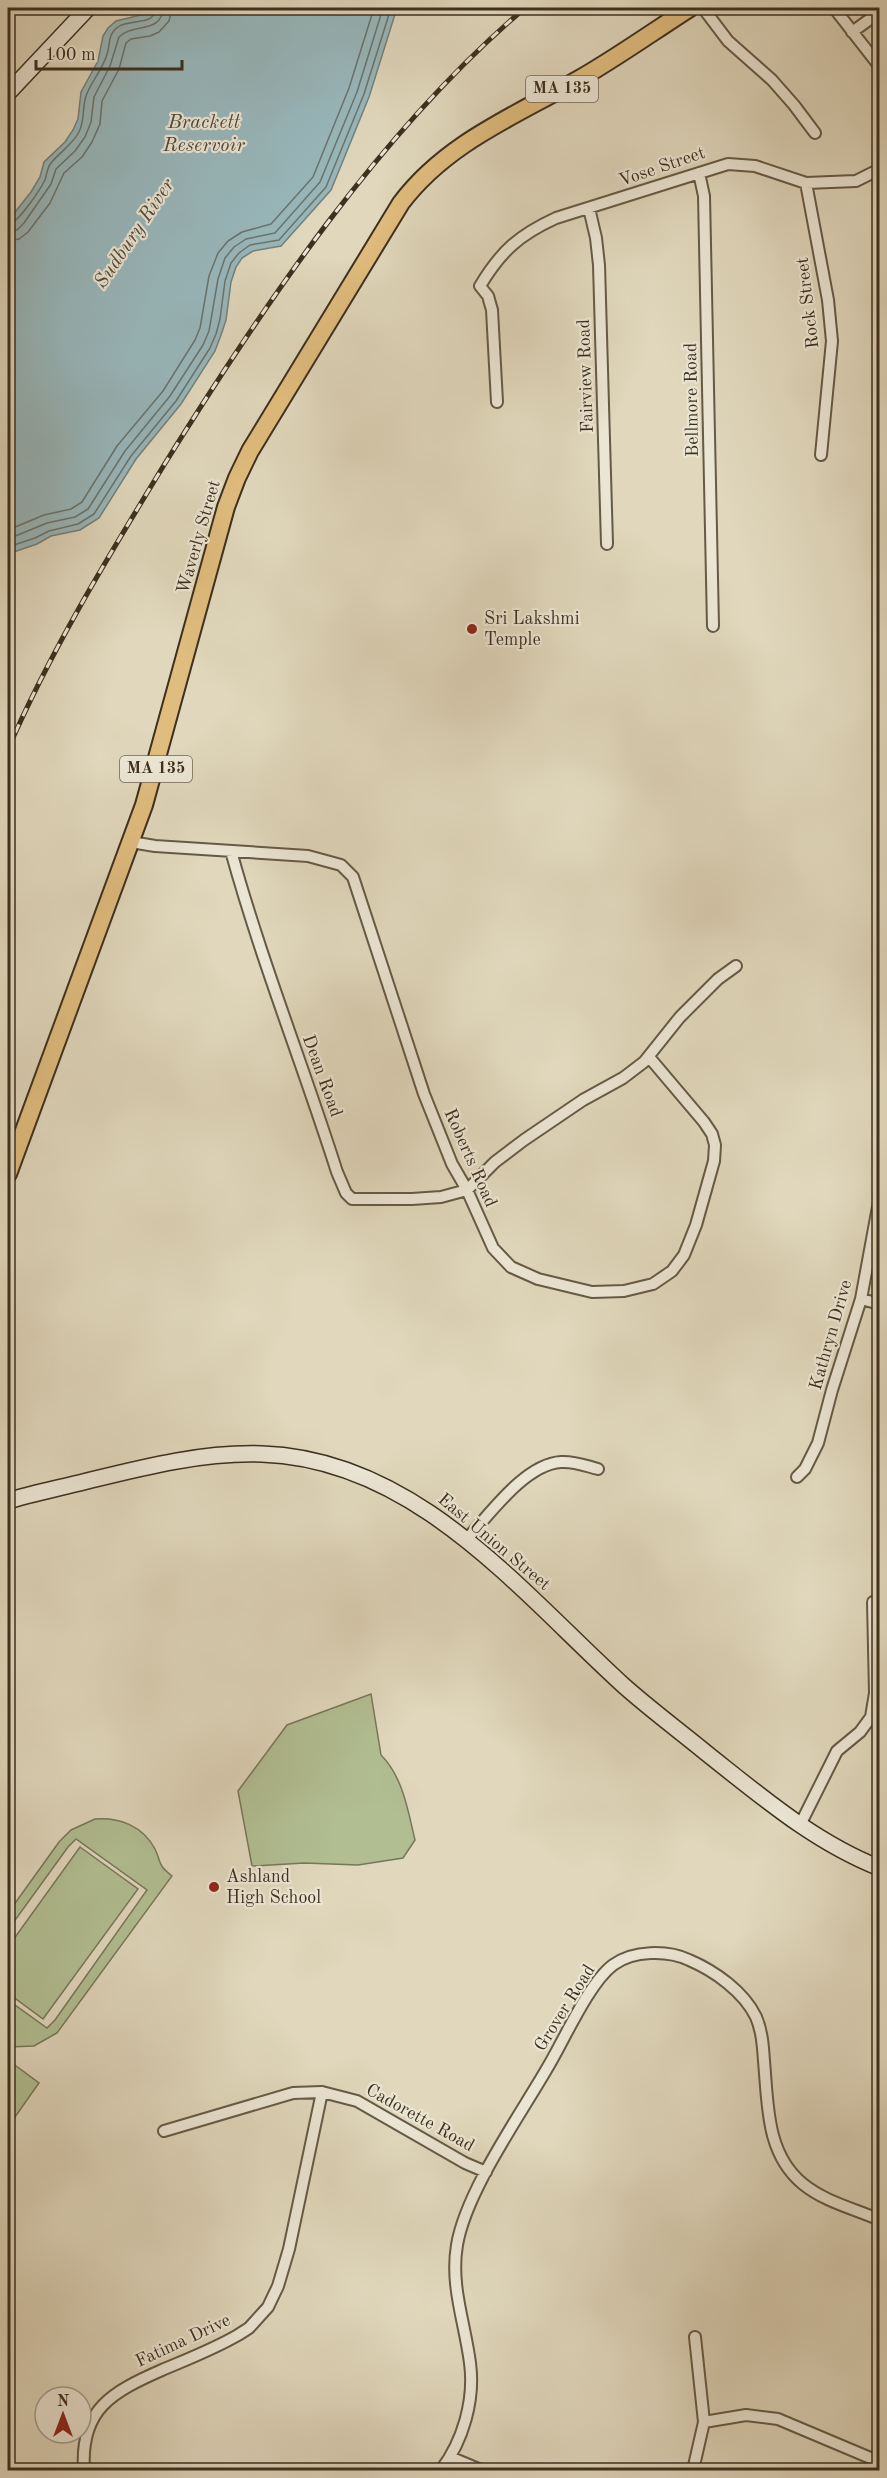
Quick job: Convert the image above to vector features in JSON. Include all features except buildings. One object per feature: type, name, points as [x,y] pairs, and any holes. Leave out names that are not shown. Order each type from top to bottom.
[{"type":"main road","name":"Waverly Street","points":[[8,1174],[156,769],[226,507],[237,478],[276,408],[401,203],[426,174],[462,144],[585,76],[690,8]]},
{"type":"street","points":[[8,93],[88,8]]},
{"type":"street","points":[[702,8],[728,41],[762,69],[795,105],[815,133]]},
{"type":"street","points":[[834,8],[879,67]]},
{"type":"street","points":[[852,32],[879,12]]},
{"type":"street","name":"Vose Street","points":[[497,402],[492,310],[488,296],[480,286],[495,260],[529,231],[556,218],[728,164],[746,164],[806,183],[856,181],[879,169]]},
{"type":"street","name":"Bellmore Road","points":[[699,173],[704,196],[713,626]]},
{"type":"street","name":"Rock Street","points":[[806,183],[828,300],[832,341],[821,455]]},
{"type":"street","name":"Fairview Road","points":[[589,208],[599,265],[607,544]]},
{"type":"street","name":"Roberts Road","points":[[131,842],[308,856],[341,865],[353,877],[424,1094],[452,1164],[467,1190],[493,1248],[511,1267],[538,1279],[592,1292],[624,1291],[653,1284],[672,1271],[684,1256],[710,1177],[715,1145],[712,1134],[704,1122],[649,1057]]},
{"type":"street","name":"Dean Road","points":[[231,851],[283,1016],[346,1193],[352,1199],[364,1201],[441,1197],[467,1190]]},
{"type":"street","points":[[467,1190],[495,1162],[524,1140],[583,1100],[623,1078],[649,1057],[680,1017],[718,979],[736,966]]},
{"type":"street","name":"Kathryn Drive","points":[[797,1477],[805,1469],[818,1443],[861,1299],[879,1196]]},
{"type":"street","points":[[861,1299],[879,1304]]},
{"type":"street","name":"East Union Street","points":[[8,1502],[174,1461],[208,1456],[264,1454],[307,1459],[370,1478],[414,1502],[466,1540],[524,1590],[625,1687],[800,1825],[838,1850],[879,1868]]},
{"type":"street","points":[[466,1540],[525,1478],[538,1468],[562,1462],[598,1469]]},
{"type":"street","points":[[800,1825],[837,1751],[860,1732],[871,1717],[875,1692],[873,1602]]},
{"type":"street","name":"Grover Road","points":[[441,2470],[450,2457],[466,2418],[471,2380],[455,2282],[457,2246],[462,2225],[486,2172],[591,1991],[614,1964],[633,1956],[650,1954],[673,1956],[688,1959],[730,1985],[757,2018],[763,2040],[771,2133],[777,2148],[792,2172],[804,2185],[825,2198],[879,2220]]},
{"type":"street","name":"Cadorette Road","points":[[164,2131],[293,2093],[322,2092],[357,2101],[455,2157],[486,2172]]},
{"type":"street","name":"Fatima Drive","points":[[84,2470],[83,2446],[88,2429],[97,2410],[106,2400],[130,2384],[238,2335],[249,2328],[268,2307],[278,2286],[289,2249],[322,2092]]},
{"type":"street","points":[[693,2470],[704,2422],[695,2337]]},
{"type":"street","points":[[704,2422],[746,2415],[778,2419],[879,2462]]},
{"type":"street","points":[[450,2457],[481,2470]]},
{"type":"green space","points":[[371,1694],[381,1755],[395,1773],[400,1784],[415,1840],[403,1858],[358,1865],[304,1863],[252,1866],[238,1791],[287,1725]]},
{"type":"green space","points":[[95,1819],[121,1822],[144,1834],[155,1849],[162,1866],[172,1876],[57,2033],[34,2046],[8,2047],[8,2000],[47,2028],[147,1890],[76,1839],[8,1930],[8,1913],[59,1842],[71,1830]]},
{"type":"green space","points":[[80,1847],[138,1889],[43,2019],[8,1993],[8,1947]]},
{"type":"green space","points":[[8,2060],[39,2083],[8,2127]]},
{"type":"water","name":"Brackett Reservoir","points":[[152,8],[397,8],[369,97],[331,190],[281,246],[253,251],[242,258],[231,282],[226,320],[215,351],[181,404],[136,459],[99,518],[80,530],[51,536],[37,544],[8,554],[8,221],[31,192],[40,177],[44,162],[65,142],[73,130],[78,119],[81,92],[98,61],[103,36],[108,28],[116,21],[145,14]]},
{"type":"railway","points":[[8,749],[61,640],[101,569],[202,405],[284,283],[374,164],[422,109],[472,56],[525,8]]},
{"type":"place","name":"Sri Lakshmi Temple","points":[[472,629]]},
{"type":"place","name":"Ashland High School","points":[[214,1887]]},
{"type":"water label","name":"Sudbury River","points":[[135,234]]}]
